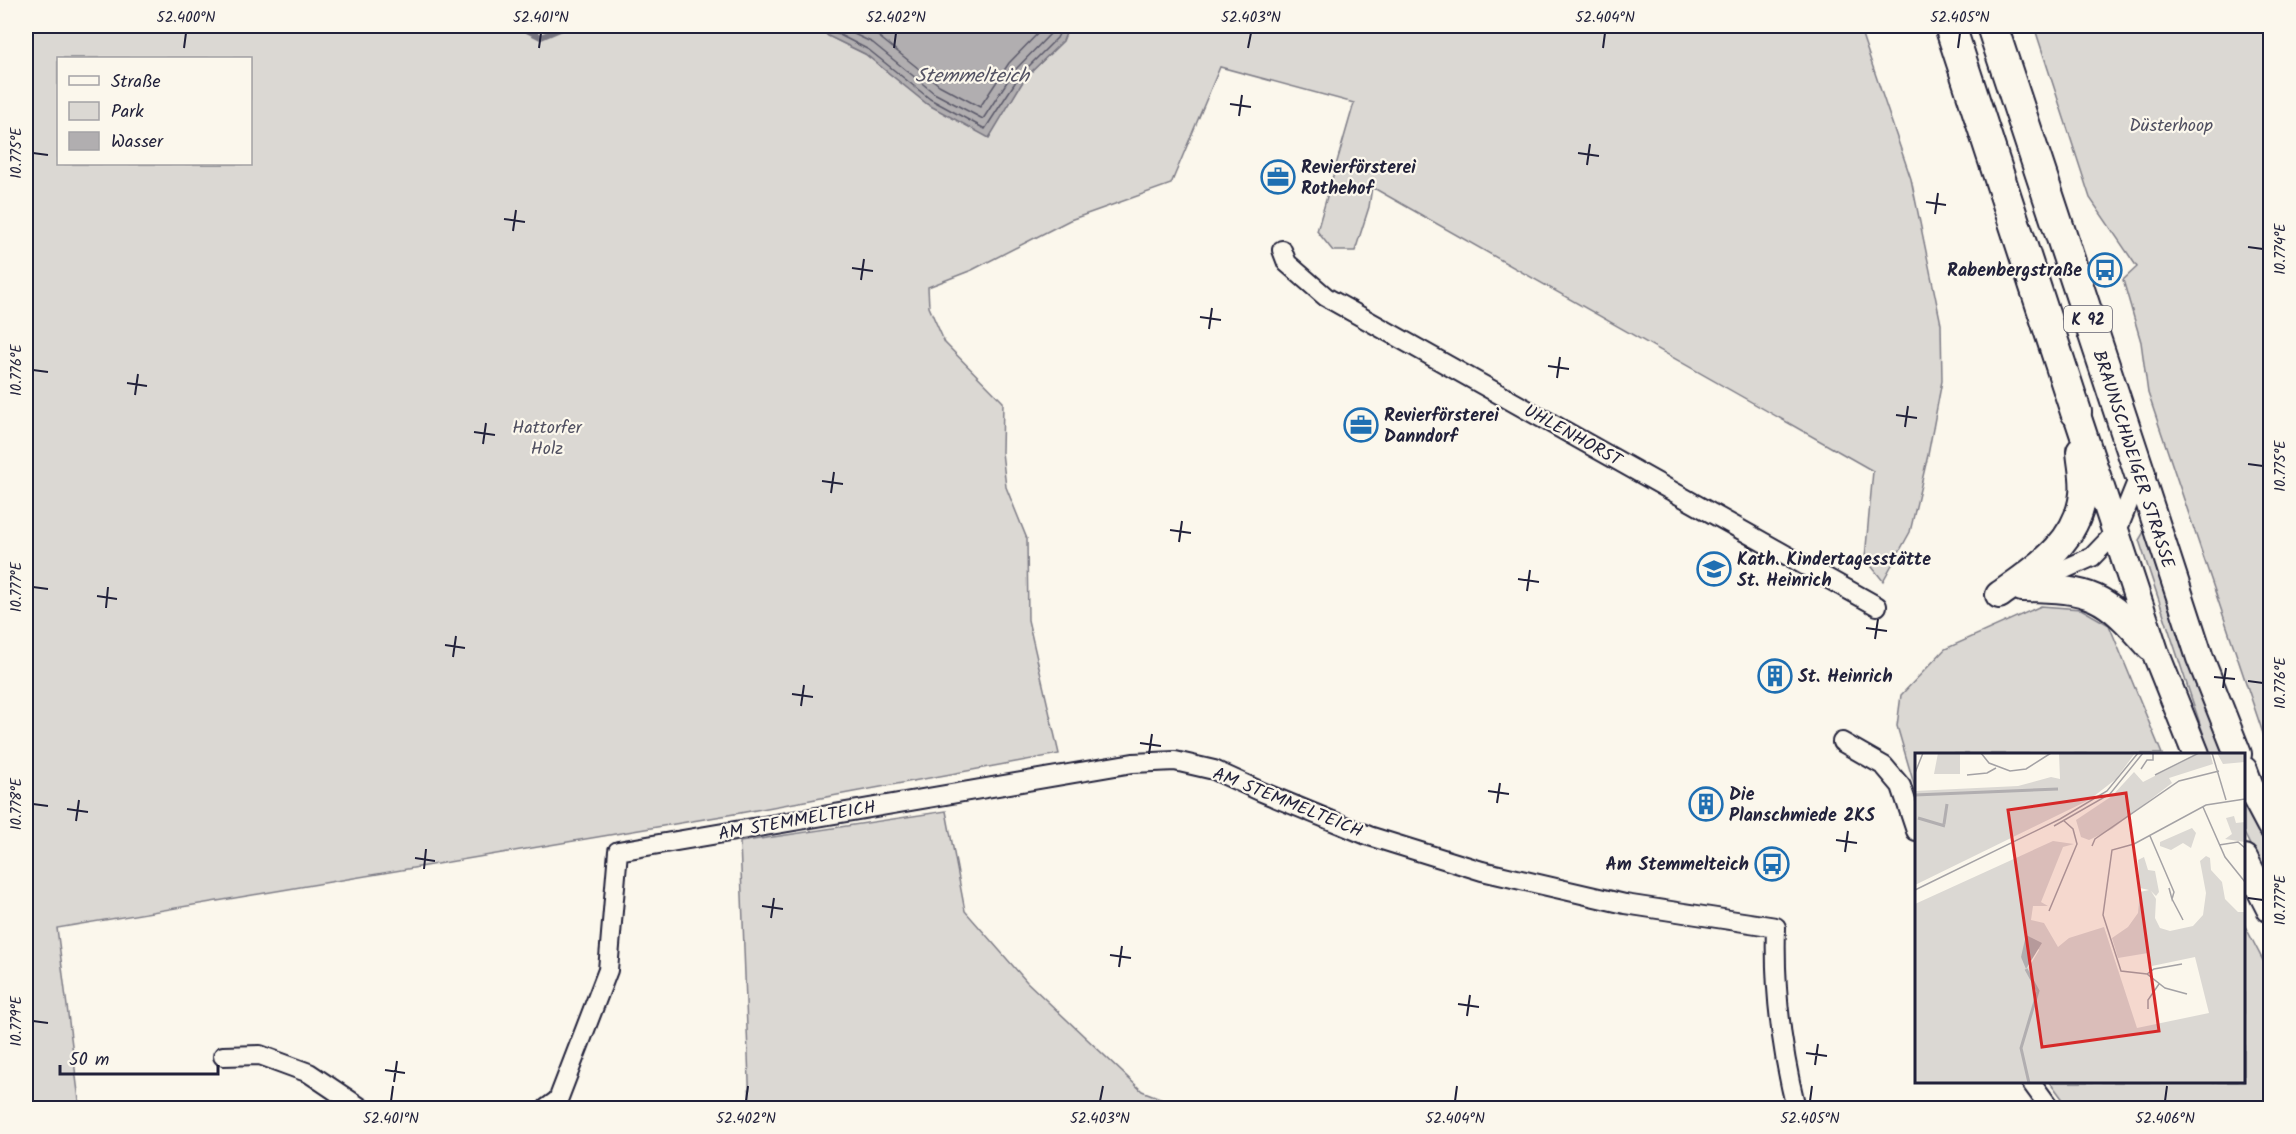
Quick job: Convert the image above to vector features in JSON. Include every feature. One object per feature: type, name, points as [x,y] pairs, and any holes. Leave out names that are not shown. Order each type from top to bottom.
[{"type":"highway","name":"K 92","points":[[1950,26],[2076,412]]},
{"type":"highway","name":"BRAUNSCHWEIGER STRASSE","points":[[1992,26],[2140,474]]},
{"type":"main road","name":"K 92","points":[[2076,412],[2156,654],[2196,753]]},
{"type":"main road","points":[[2010,591],[2064,543],[2077,518],[2084,493],[2076,412]]},
{"type":"main road","name":"BRAUNSCHWEIGER STRASSE","points":[[2140,474],[2200,658],[2238,753]]},
{"type":"main road","points":[[2010,591],[2060,588],[2089,594],[2105,603],[2128,622],[2156,654]]},
{"type":"main road","points":[[2245,773],[2251,789],[2271,825]]},
{"type":"main road","points":[[2245,860],[2271,909]]},
{"type":"street","name":"UHLENHORST","points":[[1282,250],[1287,263],[1326,297],[1877,606]]},
{"type":"street","points":[[2010,591],[2092,556],[2117,531],[2140,474]]},
{"type":"street","points":[[1842,742],[1884,766],[1901,786],[1915,825]]},
{"type":"street","name":"AM STEMMELTEICH","points":[[556,1106],[608,970],[618,851],[1122,765],[1174,761],[1214,770],[1369,836],[1482,871],[1625,904],[1776,927],[1774,965],[1780,1032],[1796,1108]]},
{"type":"street","points":[[223,1056],[260,1054],[309,1073],[361,1108]]},
{"type":"street","points":[[2032,1083],[2050,1108]]},
{"type":"green space","name":"Hattorfer Holz","points":[[26,26],[818,26],[828,36],[865,54],[988,137],[1025,78],[1062,41],[1069,26],[1859,26],[1911,179],[1941,324],[1942,381],[1928,455],[1910,532],[1883,581],[1865,558],[1873,471],[1372,187],[1369,207],[1355,251],[1333,251],[1317,231],[1354,103],[1220,67],[1171,184],[1070,220],[972,270],[928,287],[929,307],[945,343],[1003,402],[1002,452],[1006,487],[1027,539],[1028,620],[1059,754],[740,813],[57,928],[80,1108],[26,1108]]},
{"type":"green space","name":"Düsterhoop","points":[[2034,26],[2270,26],[2270,754],[2148,393],[2141,342],[2123,280],[2137,267],[2090,198]]},
{"type":"green space","points":[[2148,525],[2224,753],[2210,753],[2139,540]]},
{"type":"green space","points":[[2041,606],[2081,609],[2109,625],[2162,753],[1915,753],[1915,788],[1897,726],[1901,695],[1945,649]]},
{"type":"green space","points":[[2245,806],[2270,854],[2270,884],[2245,835]]},
{"type":"green space","points":[[946,811],[965,911],[1027,982],[1142,1091],[1186,1108],[750,1108],[740,842]]},
{"type":"green space","points":[[2245,926],[2270,974],[2270,1108],[2069,1108],[2051,1083],[2245,1083]]},
{"type":"water","name":"Stemmelteich","points":[[818,26],[1069,26],[1063,41],[1025,78],[989,138],[927,104],[865,54],[828,36]]},
{"type":"waterway","points":[[519,26],[541,37],[567,26]]},
{"type":"place","name":"Revierförsterei Rothehof","points":[[1278,177]]},
{"type":"place","name":"Rabenbergstraße","points":[[2105,270]]},
{"type":"place","name":"Revierförsterei Danndorf","points":[[1361,425]]},
{"type":"place","name":"Kath. Kindertagesstätte St. Heinrich","points":[[1714,569]]},
{"type":"place","name":"St. Heinrich","points":[[1775,676]]},
{"type":"place","name":"Die Planschmiede 2KS","points":[[1706,804]]},
{"type":"place","name":"Am Stemmelteich","points":[[1772,864]]}]
